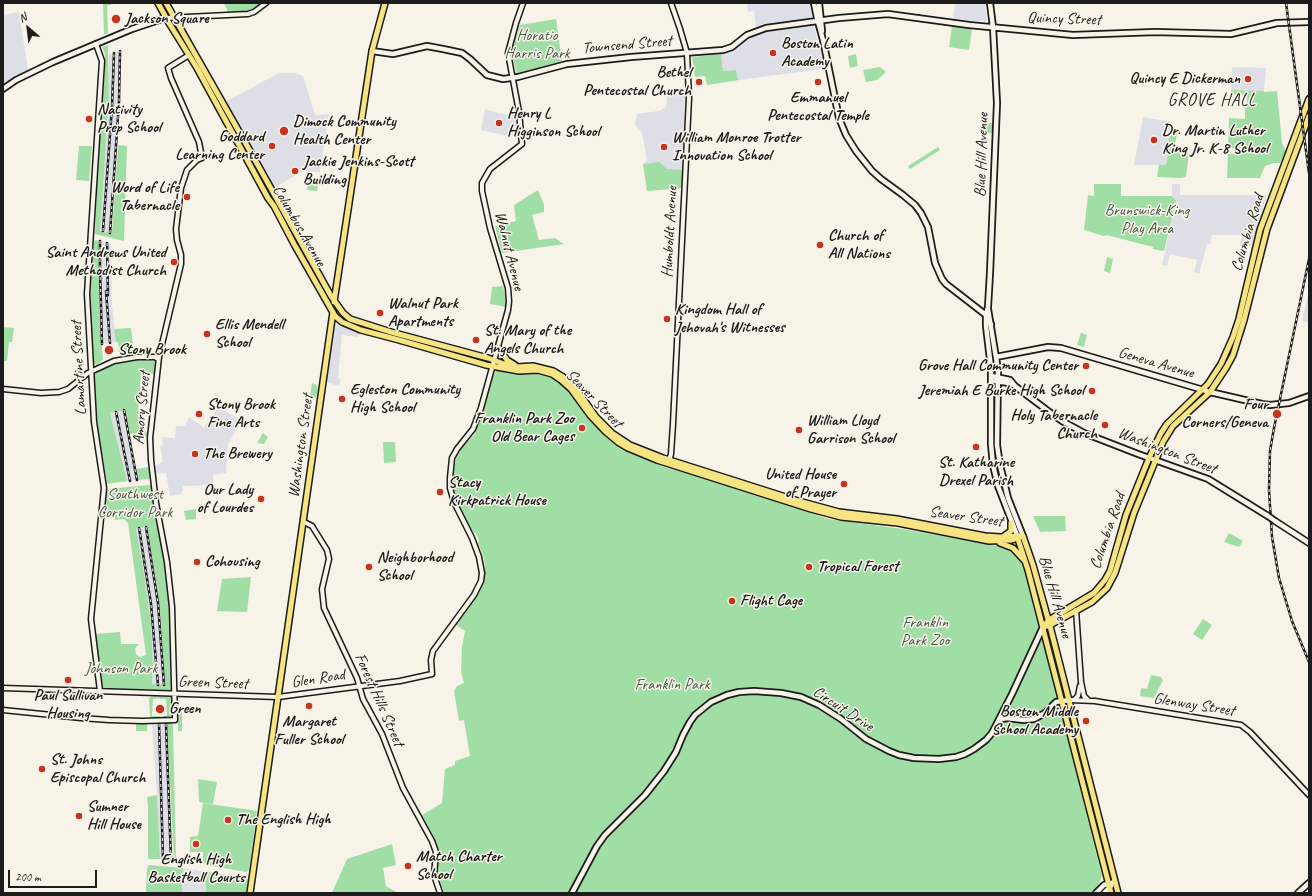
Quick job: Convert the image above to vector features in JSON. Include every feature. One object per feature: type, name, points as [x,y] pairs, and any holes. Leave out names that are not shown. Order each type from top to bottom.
[{"type":"main road","name":"Columbus Avenue","points":[[158,3],[189,55],[268,198],[274,206],[337,318],[341,322],[358,329],[484,364],[494,363]]},
{"type":"main road","name":"Columbus Avenue","points":[[166,3],[334,301],[346,316],[356,322],[494,363]]},
{"type":"main road","name":"Washington Street","points":[[250,893],[304,522],[334,301],[372,51],[383,3]]},
{"type":"main road","points":[[814,3],[839,118],[847,137],[872,171],[908,199],[921,213],[928,227],[936,263],[942,279],[946,284],[986,315],[991,324]]},
{"type":"main road","points":[[819,3],[819,21]]},
{"type":"main road","name":"Blue Hill Avenue","points":[[990,3],[993,28],[997,103],[990,273],[988,307],[986,315],[991,378],[992,454],[998,486],[1011,523],[1019,536],[1036,572],[1049,623],[1072,700],[1118,893]]},
{"type":"main road","name":"Quincy Street","points":[[819,21],[889,14],[993,28],[1072,35],[1155,32],[1226,34],[1277,23],[1309,22]]},
{"type":"main road","points":[[3,89],[16,80],[96,44],[132,29],[166,18]]},
{"type":"main road","name":"Townsend Street","points":[[372,51],[393,54],[432,46],[462,54],[470,59],[489,77],[499,79],[513,78],[567,64],[613,58],[727,49],[747,34],[758,30],[819,21]]},
{"type":"main road","name":"Columbia Road","points":[[1043,627],[1094,593],[1105,580],[1110,571],[1126,515],[1167,424],[1203,390],[1215,375],[1221,364],[1233,338],[1239,319],[1260,230],[1307,110],[1309,99]]},
{"type":"main road","name":"Columbia Road","points":[[1049,623],[1097,598],[1113,579],[1152,459],[1173,426],[1218,383],[1233,355],[1249,304],[1258,261],[1267,229],[1309,116]]},
{"type":"main road","name":"Blue Hill Avenue","points":[[988,307],[998,379],[997,445],[1000,465],[1062,700],[1109,888]]},
{"type":"main road","points":[[498,347],[509,361],[520,366]]},
{"type":"main road","name":"Geneva Avenue","points":[[996,357],[1048,347],[1061,348],[1210,392],[1266,405],[1289,403],[1309,396]]},
{"type":"main road","name":"Seaver Street","points":[[494,363],[519,371],[538,370],[552,374],[571,389],[594,420],[613,438],[622,445],[639,453],[832,510],[856,515],[897,519],[985,536],[1019,536]]},
{"type":"main road","name":"Seaver Street","points":[[494,363],[533,366],[558,374],[574,386],[591,411],[612,433],[625,442],[669,462],[834,516],[898,523],[989,541],[1007,541],[1019,536]]},
{"type":"main road","name":"Washington Street","points":[[991,378],[998,379],[1015,386],[1062,421],[1094,437],[1208,479],[1309,543]]},
{"type":"main road","points":[[1002,537],[1011,531],[1011,523]]},
{"type":"main road","points":[[989,541],[1007,544],[1013,548],[1022,558],[1028,570]]},
{"type":"main road","name":"Circuit Drive","points":[[572,893],[597,846],[605,835],[645,795],[672,759],[683,734],[695,715],[717,698],[739,692],[754,691],[781,693],[801,697],[820,705],[876,746],[899,755],[914,758],[952,758],[965,754],[977,747],[992,733],[1007,705],[1043,627]]},
{"type":"main road","points":[[997,724],[1004,719],[1026,720],[1036,718],[1047,712],[1055,702],[1072,700]]},
{"type":"main road","points":[[1007,705],[1006,714],[1014,719]]},
{"type":"main road","points":[[1104,893],[1115,882]]},
{"type":"main road","points":[[1298,893],[1309,883]]},
{"type":"main road","points":[[1096,893],[1104,886],[1109,888]]},
{"type":"street","points":[[166,18],[248,14],[254,12],[266,3]]},
{"type":"street","name":"Walnut Avenue","points":[[432,674],[431,660],[433,651],[474,595],[481,581],[482,573],[480,557],[454,502],[450,488],[450,478],[452,458],[457,449],[470,433],[481,408],[508,310],[509,293],[490,228],[482,183],[490,170],[522,144],[519,112],[508,53],[523,3]]},
{"type":"street","name":"Humboldt Avenue","points":[[669,462],[672,450],[689,98],[687,53],[671,3]]},
{"type":"street","name":"Lamartine Street","points":[[96,44],[102,61],[93,222],[87,284],[95,426],[104,488],[91,619],[100,691]]},
{"type":"street","name":"Amory Street","points":[[3,710],[109,720],[175,720],[173,616],[169,576],[156,507],[150,450],[150,425],[158,359],[181,264],[181,255],[176,229],[181,188],[187,170],[197,160],[202,158],[196,134],[168,68],[189,55]]},
{"type":"street","points":[[3,389],[41,393],[62,392],[70,388],[91,371],[122,358],[142,356],[155,357],[158,359]]},
{"type":"street","name":"Forest Hills Street","points":[[304,522],[312,526],[329,554],[322,589],[322,603],[360,685],[363,698],[382,734],[403,788],[432,841],[436,852],[434,875],[440,893]]},
{"type":"street","points":[[1076,610],[1081,682],[1084,697],[1089,700]]},
{"type":"street","name":"Glen Road","points":[[278,697],[400,680],[432,674]]},
{"type":"street","points":[[1072,700],[1078,696],[1081,682]]},
{"type":"street","name":"Green Street","points":[[3,688],[278,697]]},
{"type":"street","name":"Glenway Street","points":[[1072,700],[1089,700],[1241,725],[1250,732],[1309,795]]},
{"type":"shaded area","points":[[811,3],[813,17],[756,27],[754,11],[748,12],[747,4]]},
{"type":"shaded area","points":[[955,3],[985,3],[987,21],[953,21]]},
{"type":"shaded area","points":[[19,12],[28,70],[3,84],[3,15]]},
{"type":"shaded area","name":"Boston Latin Academy","points":[[814,25],[824,66],[822,69],[739,80],[737,76],[723,71],[721,54],[730,51],[753,35],[769,31]]},
{"type":"shaded area","points":[[122,50],[112,233],[100,231],[109,101],[109,55]]},
{"type":"shaded area","name":"Quincy E Dickerman","points":[[1232,67],[1266,68],[1264,91],[1231,90]]},
{"type":"shaded area","name":"Dimock Community Health Center","points":[[279,73],[294,73],[303,76],[315,115],[329,114],[320,172],[304,171],[273,188],[251,146],[225,102]]},
{"type":"shaded area","name":"William Monroe Trotter Innovation School","points":[[685,92],[682,188],[647,191],[643,164],[647,160],[642,133],[635,125],[637,114],[659,111],[666,107],[667,95]]},
{"type":"shaded area","name":"Henry L Higginson School","points":[[485,109],[505,115],[516,115],[518,136],[508,136],[481,130]]},
{"type":"shaded area","name":"Dr. Martin Luther King Jr. K-8 School","points":[[1143,117],[1172,122],[1166,165],[1134,165]]},
{"type":"shaded area","points":[[1172,184],[1180,184],[1180,195],[1267,195],[1251,246],[1240,244],[1242,235],[1212,235],[1210,244],[1207,244],[1199,274],[1194,272],[1197,260],[1170,254],[1167,266],[1162,265],[1176,201],[1172,196]]},
{"type":"shaded area","points":[[99,241],[111,243],[112,305],[116,342],[104,344],[101,344],[100,330]]},
{"type":"shaded area","points":[[1309,290],[1309,323],[1302,321]]},
{"type":"shaded area","points":[[335,325],[360,331],[358,337],[342,335],[338,378],[341,379],[339,386],[326,382]]},
{"type":"shaded area","name":"The Brewery","points":[[218,407],[242,421],[228,444],[226,473],[213,475],[213,485],[183,486],[182,494],[170,496],[166,473],[155,474],[154,466],[163,462],[160,446],[163,445],[162,437],[175,438],[176,426],[185,426],[189,417],[204,428]]},
{"type":"shaded area","points":[[125,410],[138,480],[127,481],[110,413]]},
{"type":"shaded area","points":[[147,526],[157,586],[166,685],[152,685],[153,663],[151,623],[136,528]]},
{"type":"shaded area","points":[[167,723],[173,860],[160,859],[152,725]]},
{"type":"shaded area","name":"The English High","points":[[183,868],[248,879],[247,893],[182,893]]},
{"type":"green space","points":[[103,3],[114,3],[107,6],[108,33],[101,36],[104,34]]},
{"type":"green space","points":[[224,3],[263,3],[248,11],[228,12]]},
{"type":"green space","name":"Horatio Harris Park","points":[[556,19],[562,61],[517,74],[511,51],[520,25]]},
{"type":"green space","points":[[952,26],[972,29],[969,50],[949,47]]},
{"type":"green space","points":[[108,45],[109,101],[100,231],[112,233],[118,145],[127,146],[124,241],[95,234],[99,134],[105,71],[105,54],[102,47]]},
{"type":"green space","points":[[721,54],[723,71],[736,70],[739,80],[707,85],[705,76],[695,77],[692,57]]},
{"type":"green space","points":[[856,54],[858,66],[850,68],[848,56]]},
{"type":"green space","points":[[880,67],[886,72],[877,80],[866,82],[863,70]]},
{"type":"green space","points":[[1231,90],[1264,92],[1277,91],[1282,143],[1286,151],[1280,163],[1273,163],[1265,166],[1260,178],[1227,178],[1228,154],[1246,153],[1246,149],[1228,148],[1229,118],[1245,119],[1245,108],[1247,107],[1247,95],[1231,94]]},
{"type":"green space","points":[[982,123],[992,123],[992,133],[982,133]]},
{"type":"green space","points":[[1170,132],[1177,133],[1174,150],[1189,153],[1186,177],[1157,177],[1159,165],[1166,165]]},
{"type":"green space","points":[[79,146],[92,146],[89,181],[76,180]]},
{"type":"green space","points":[[938,147],[940,150],[910,169],[908,166]]},
{"type":"green space","points":[[659,162],[667,169],[684,170],[682,188],[647,191],[643,164]]},
{"type":"green space","points":[[308,180],[319,182],[317,191],[307,190]]},
{"type":"green space","name":"Brunswick-King Play Area","points":[[1094,184],[1121,184],[1121,196],[1172,196],[1176,201],[1164,251],[1084,230],[1088,195],[1094,196]]},
{"type":"green space","points":[[538,190],[544,205],[544,212],[532,215],[539,240],[555,238],[564,244],[502,253],[495,226],[516,221],[514,205]]},
{"type":"green space","points":[[94,241],[99,241],[100,325],[103,360],[97,365],[93,363],[90,302]]},
{"type":"green space","points":[[1107,257],[1113,259],[1110,273],[1104,271]]},
{"type":"green space","points":[[503,286],[506,307],[490,304],[492,287]]},
{"type":"green space","points":[[3,327],[14,328],[12,342],[9,342],[7,361],[3,361]]},
{"type":"green space","points":[[131,328],[134,354],[128,355],[119,353],[118,342],[116,342],[114,329]]},
{"type":"green space","points":[[1081,333],[1087,335],[1084,347],[1077,345]]},
{"type":"green space","name":"Southwest Corridor Park","points":[[142,359],[154,360],[155,362],[154,374],[141,373],[138,413],[140,423],[147,433],[147,438],[143,433],[130,434],[125,410],[110,413],[127,481],[108,484],[98,431],[94,375],[102,369],[120,362]]},
{"type":"green space","name":"Franklin Park","points":[[499,369],[511,373],[538,373],[547,375],[559,382],[568,389],[594,424],[611,440],[621,447],[664,467],[753,492],[828,519],[903,529],[1004,547],[1011,550],[1020,559],[1024,569],[1043,641],[1102,876],[1099,884],[1091,893],[444,893],[438,872],[437,847],[433,835],[422,815],[442,803],[445,769],[455,765],[455,761],[470,756],[464,720],[459,721],[454,691],[457,686],[464,683],[461,672],[462,647],[465,631],[456,625],[480,589],[485,577],[484,558],[478,543],[479,540],[476,534],[471,530],[454,493],[453,476],[456,459],[461,449],[475,434],[492,378]]},
{"type":"green space","points":[[312,383],[318,388],[316,398],[310,397]]},
{"type":"green space","points":[[263,433],[268,437],[264,444],[257,443]]},
{"type":"green space","points":[[383,442],[395,442],[396,462],[384,463]]},
{"type":"green space","name":"Southwest Corridor Park","points":[[149,467],[149,479],[138,480],[136,469]]},
{"type":"green space","name":"Southwest Corridor Park","points":[[151,486],[166,569],[170,614],[171,690],[104,689],[102,687],[95,634],[120,632],[121,644],[139,644],[135,649],[136,654],[140,657],[146,655],[128,523],[124,519],[115,520],[115,513],[105,514],[107,491],[109,489]],"holes":[[[147,526],[161,621],[165,685],[152,684],[153,663],[151,623],[136,528]]]},
{"type":"green space","points":[[196,509],[196,519],[186,520],[184,511]]},
{"type":"green space","points":[[1033,516],[1065,516],[1066,531],[1040,532]]},
{"type":"green space","points":[[1229,533],[1243,541],[1239,547],[1224,542]]},
{"type":"green space","points":[[251,577],[247,612],[217,611],[222,579]]},
{"type":"green space","points":[[1203,619],[1212,625],[1202,640],[1193,634]]},
{"type":"green space","points":[[1151,675],[1161,677],[1163,680],[1154,698],[1140,696],[1141,688],[1147,689]]},
{"type":"green space","points":[[152,696],[171,697],[171,717],[164,718],[163,716],[167,715],[166,699],[160,698],[153,699],[152,716],[160,716],[160,718],[150,717],[149,698]]},
{"type":"green space","points":[[178,710],[182,710],[182,731],[178,731]]},
{"type":"green space","points":[[167,723],[171,723],[173,725],[176,859],[174,860]]},
{"type":"green space","points":[[136,724],[147,724],[147,731],[136,731]]},
{"type":"green space","points":[[198,779],[217,782],[213,804],[199,802]]},
{"type":"green space","points":[[157,795],[160,859],[149,859],[147,797]]},
{"type":"green space","name":"The English High","points":[[203,803],[257,811],[249,870],[246,872],[207,865],[203,860],[203,852],[190,852],[190,837],[198,836]]},
{"type":"green space","points":[[392,844],[396,865],[383,868],[386,886],[398,893],[332,893],[347,859]]},
{"type":"green space","points":[[149,865],[183,868],[182,893],[146,893],[147,868]]},
{"type":"green space","points":[[206,871],[248,879],[247,893],[206,893]]},
{"type":"railway","points":[[1286,3],[1309,173]]},
{"type":"railway","points":[[110,233],[119,102],[120,51]]},
{"type":"railway","points":[[103,231],[112,107],[114,53]]},
{"type":"railway","points":[[100,241],[102,344]]},
{"type":"railway","points":[[107,243],[108,295]]},
{"type":"railway","points":[[1309,259],[1270,451],[1269,490],[1272,537],[1279,578],[1292,621],[1309,662]]},
{"type":"railway","points":[[106,291],[110,343]]},
{"type":"railway","points":[[124,410],[137,480]]},
{"type":"railway","points":[[116,412],[130,481]]},
{"type":"railway","points":[[146,527],[158,603],[164,685]]},
{"type":"railway","points":[[139,528],[151,604],[158,685]]},
{"type":"railway","points":[[159,724],[163,859]]},
{"type":"railway","points":[[166,724],[171,860]]},
{"type":"place","name":"Jackson Square","points":[[116,19]]},
{"type":"place","name":"Boston Latin Academy","points":[[773,53]]},
{"type":"place","name":"Quincy E Dickerman","points":[[1248,79]]},
{"type":"place","name":"Bethel Pentecostal Church","points":[[699,82]]},
{"type":"place","name":"Emmanuel Pentecostal Temple","points":[[818,82]]},
{"type":"place","name":"Nativity Prep School","points":[[89,119]]},
{"type":"place","name":"Henry L Higginson School","points":[[499,123]]},
{"type":"place","name":"Dimock Community Health Center","points":[[284,131]]},
{"type":"place","name":"Dr. Martin Luther King Jr. K-8 School","points":[[1154,140]]},
{"type":"place","name":"Goddard Learning Center","points":[[272,146]]},
{"type":"place","name":"William Monroe Trotter Innovation School","points":[[664,147]]},
{"type":"place","name":"Jackie Jenkins-Scott Building","points":[[295,171]]},
{"type":"place","name":"Word of Life Tabernacle","points":[[187,197]]},
{"type":"place","name":"Church of All Nations","points":[[820,245]]},
{"type":"place","name":"Saint Andrews United Methodist Church","points":[[174,262]]},
{"type":"place","name":"Walnut Park Apartments","points":[[380,313]]},
{"type":"place","name":"Kingdom Hall of Jehovah's Witnesses","points":[[667,319]]},
{"type":"place","name":"Ellis Mendell School","points":[[207,334]]},
{"type":"place","name":"St. Mary of the Angels Church","points":[[476,340]]},
{"type":"place","name":"Stony Brook","points":[[109,350]]},
{"type":"place","name":"Grove Hall Community Center","points":[[1086,366]]},
{"type":"place","name":"Jeremiah E Burke High School","points":[[1092,391]]},
{"type":"place","name":"Egleston Community High School","points":[[342,399]]},
{"type":"place","name":"Stony Brook Fine Arts","points":[[199,414]]},
{"type":"place","name":"Four Corners/Geneva","points":[[1277,414]]},
{"type":"place","name":"Holy Tabernacle Church","points":[[1105,425]]},
{"type":"place","name":"Franklin Park Zoo Old Bear Cages","points":[[582,428]]},
{"type":"place","name":"William Lloyd Garrison School","points":[[799,430]]},
{"type":"place","name":"St. Katharine Drexel Parish","points":[[976,447]]},
{"type":"place","name":"The Brewery","points":[[195,454]]},
{"type":"place","name":"United House of Prayer","points":[[844,484]]},
{"type":"place","name":"Stacy Kirkpatrick House","points":[[440,492]]},
{"type":"place","name":"Our Lady of Lourdes","points":[[261,499]]},
{"type":"place","name":"Cohousing","points":[[197,562]]},
{"type":"place","name":"Neighborhood School","points":[[369,567]]},
{"type":"place","name":"Tropical Forest","points":[[809,567]]},
{"type":"place","name":"Flight Cage","points":[[732,601]]},
{"type":"place","name":"Paul Sullivan Housing","points":[[68,680]]},
{"type":"place","name":"Margaret Fuller School","points":[[309,706]]},
{"type":"place","name":"Green","points":[[160,709]]},
{"type":"place","name":"Boston Middle School Academy","points":[[1086,721]]},
{"type":"place","name":"St. Johns Episcopal Church","points":[[42,769]]},
{"type":"place","name":"Sumner Hill House","points":[[79,816]]},
{"type":"place","name":"The English High","points":[[228,820]]},
{"type":"place","name":"English High Basketball Courts","points":[[196,844]]},
{"type":"place","name":"Match Charter School","points":[[408,866]]},
{"type":"district","name":"GROVE HALL","points":[[1212,101]]},
{"type":"park label","name":"Franklin Park Zoo","points":[[925,632]]},
{"type":"park label","name":"Johnson Park","points":[[121,669]]}]
